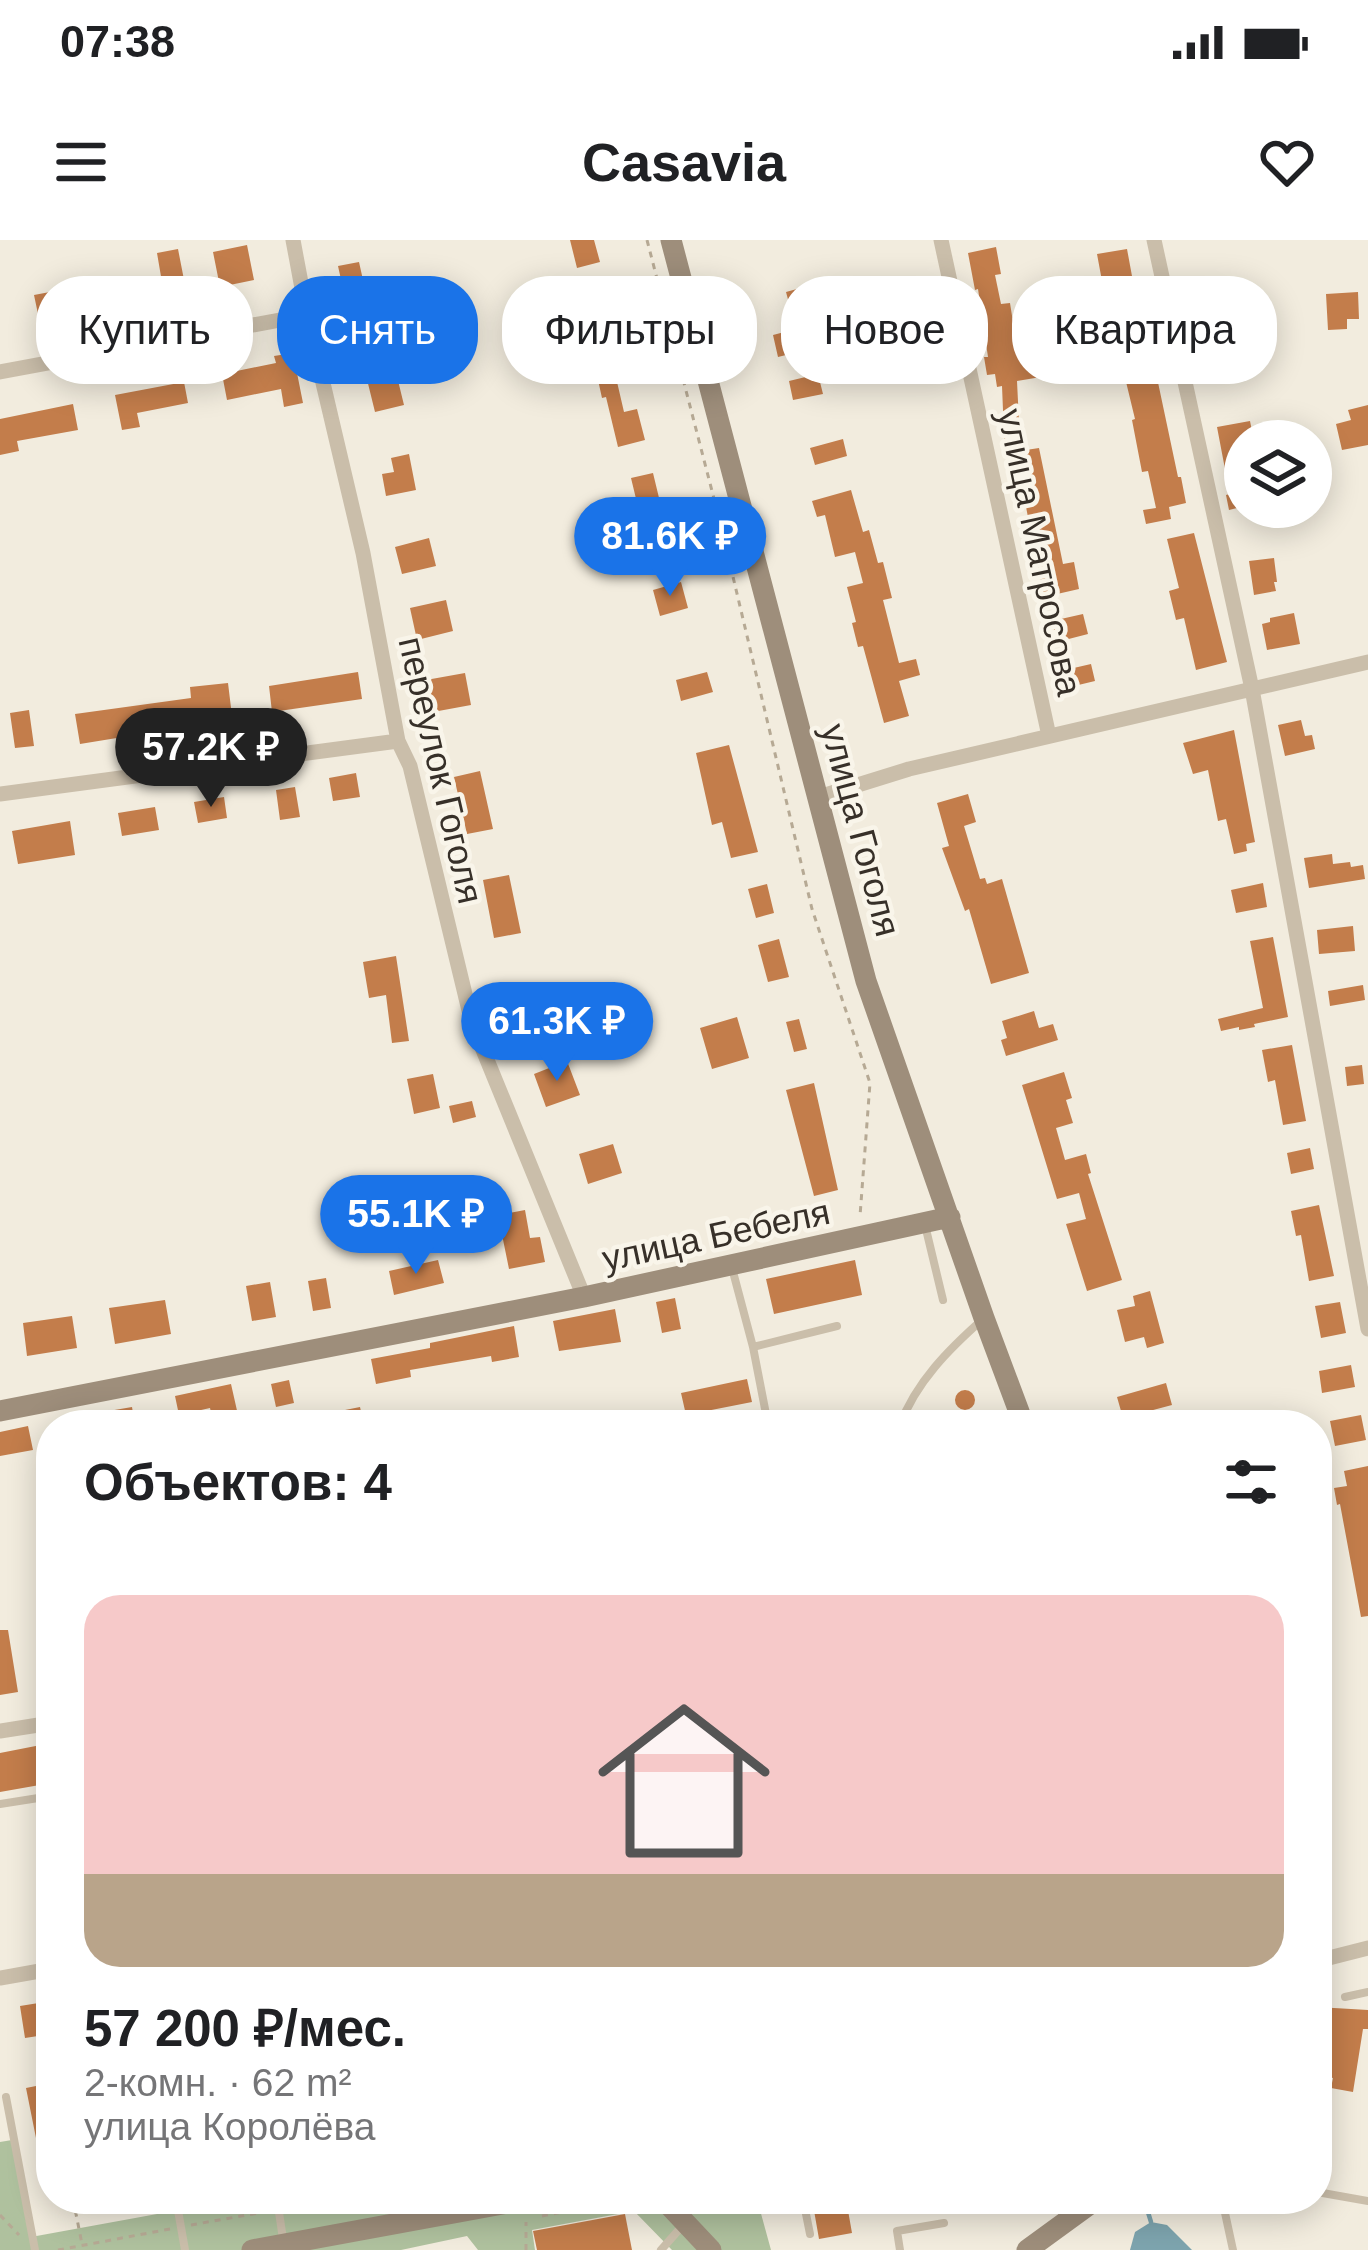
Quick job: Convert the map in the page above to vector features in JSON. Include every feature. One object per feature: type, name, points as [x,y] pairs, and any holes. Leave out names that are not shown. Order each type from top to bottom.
[{"type":"main road","name":"улица Гоголя","points":[[671,240],[866,981],[1018,1410]]},
{"type":"main road","name":"улица Бебеля","points":[[0,1411],[584,1298],[950,1217]]},
{"type":"main road","points":[[252,2250],[462,2214]]},
{"type":"main road","points":[[677,2214],[711,2250]]},
{"type":"main road","points":[[1027,2250],[1076,2214]]},
{"type":"street","name":"переулок Гоголя","points":[[293,240],[300,276]]},
{"type":"street","name":"улица Матросова","points":[[941,240],[1049,736]]},
{"type":"street","points":[[1154,240],[1252,689],[1368,1329]]},
{"type":"street","points":[[0,372],[277,321]]},
{"type":"street","name":"переулок Гоголя","points":[[323,384],[363,554],[398,741],[410,766],[472,1023],[584,1298]]},
{"type":"street","points":[[818,797],[909,769],[1368,662]]},
{"type":"street","points":[[0,794],[398,741]]},
{"type":"street","points":[[0,1731],[36,1725]]},
{"type":"street","points":[[1332,1957],[1368,1948]]},
{"type":"street","points":[[0,1978],[36,1972]]},
{"type":"lane","points":[[925,1223],[943,1300]]},
{"type":"lane","points":[[731,1266],[765,1410]]},
{"type":"lane","points":[[906,1410],[946,1352],[984,1318]]},
{"type":"lane","points":[[753,1347],[838,1326]]},
{"type":"lane","points":[[0,1804],[36,1798]]},
{"type":"lane","points":[[1346,1997],[1368,1992]]},
{"type":"lane","points":[[7,2097],[35,2250]]},
{"type":"lane","points":[[1332,2195],[1368,2201]]},
{"type":"lane","points":[[179,2214],[185,2250]]},
{"type":"lane","points":[[280,2214],[284,2244]]},
{"type":"lane","points":[[806,2214],[810,2234]]},
{"type":"lane","points":[[1225,2214],[1233,2250]]},
{"type":"lane","points":[[661,2250],[685,2222]]},
{"type":"lane","points":[[900,2250],[897,2231],[944,2223]]},
{"type":"path","points":[[646,240],[719,518],[812,909],[870,1083],[859,1238]]},
{"type":"path","points":[[76,2214],[82,2246]]},
{"type":"path","points":[[58,2250],[236,2214]]},
{"type":"path","points":[[523,2214],[526,2250]]},
{"type":"path","points":[[0,2215],[16,2232]]},
{"type":"path","points":[[98,2242],[99,2250]]},
{"type":"green space","points":[[12,2140],[31,2237],[157,2214],[618,2214],[532,2230],[535,2250],[478,2250],[467,2236],[401,2250],[0,2250],[0,2142]]},
{"type":"green space","points":[[637,2214],[761,2214],[771,2250],[672,2250]]},
{"type":"water","points":[[1151,2222],[1167,2225],[1192,2250],[1130,2250],[1135,2232]]},
{"type":"building","points":[[570,240],[594,240],[600,262],[577,268]]},
{"type":"building","points":[[247,245],[254,280],[253,276],[218,276],[213,252]]},
{"type":"building","points":[[996,247],[1001,304],[1010,303],[1012,316],[1012,384],[1017,384],[1020,443],[1026,450],[1039,448],[1063,564],[1074,562],[1079,589],[1044,597],[1021,482],[1013,458],[1005,459],[1002,386],[997,387],[995,374],[988,375],[988,276],[972,276],[968,253]]},
{"type":"building","points":[[178,249],[183,276],[161,276],[157,253]]},
{"type":"building","points":[[1127,249],[1132,276],[1101,276],[1097,254]]},
{"type":"building","points":[[359,262],[362,276],[340,276],[338,266]]},
{"type":"building","points":[[1358,292],[1359,319],[1347,319],[1347,329],[1328,330],[1326,294]]},
{"type":"building","points":[[781,333],[781,356],[778,357],[773,335]]},
{"type":"building","points":[[277,356],[277,384],[299,384],[303,403],[284,407],[281,389],[227,400],[224,384],[253,384],[253,368],[276,363]]},
{"type":"building","points":[[184,384],[188,403],[137,413],[140,427],[122,430],[115,395]]},
{"type":"building","points":[[368,384],[399,384],[404,405],[375,412]]},
{"type":"building","points":[[599,384],[618,384],[624,412],[637,409],[645,440],[618,447],[606,397],[602,398]]},
{"type":"building","points":[[790,384],[820,384],[823,394],[793,400]]},
{"type":"building","points":[[1127,384],[1158,384],[1186,503],[1169,507],[1171,519],[1146,524],[1143,510],[1156,508],[1148,471],[1142,472]]},
{"type":"building","points":[[73,404],[78,430],[17,441],[19,451],[0,455],[0,419]]},
{"type":"building","points":[[1368,405],[1368,445],[1342,450],[1336,424],[1351,420],[1348,410]]},
{"type":"building","points":[[1224,426],[1224,464],[1217,427]]},
{"type":"building","points":[[843,439],[847,456],[815,465],[810,448]]},
{"type":"building","points":[[409,454],[416,490],[386,496],[382,474],[394,472],[391,458]]},
{"type":"building","points":[[653,473],[660,502],[638,507],[631,478]]},
{"type":"building","points":[[851,490],[863,532],[869,530],[878,563],[883,562],[892,598],[883,600],[899,663],[916,659],[920,675],[899,681],[909,716],[884,723],[852,623],[856,622],[847,587],[863,583],[855,552],[835,557],[825,515],[817,517],[812,501]]},
{"type":"building","points":[[1194,533],[1227,662],[1196,670],[1184,618],[1176,620],[1169,591],[1179,588],[1167,539]]},
{"type":"building","points":[[429,538],[436,566],[402,574],[395,547]]},
{"type":"building","points":[[1274,558],[1276,591],[1254,595],[1249,561]]},
{"type":"building","points":[[681,582],[688,608],[660,616],[653,590]]},
{"type":"building","points":[[446,600],[453,631],[417,640],[410,608]]},
{"type":"building","points":[[1294,613],[1300,644],[1267,650],[1262,624]]},
{"type":"building","points":[[1083,614],[1088,634],[1057,642],[1052,621]]},
{"type":"building","points":[[1091,664],[1095,681],[1070,687],[1065,670]]},
{"type":"building","points":[[358,672],[362,699],[272,712],[269,686]]},
{"type":"building","points":[[707,672],[713,692],[681,701],[676,680]]},
{"type":"building","points":[[465,673],[471,705],[433,712],[426,680]]},
{"type":"building","points":[[228,683],[232,716],[173,723],[174,727],[80,744],[75,714],[191,698],[190,687]]},
{"type":"building","points":[[29,710],[34,746],[15,748],[10,713]]},
{"type":"building","points":[[1301,720],[1315,749],[1285,756],[1278,725]]},
{"type":"building","points":[[1234,730],[1255,842],[1246,844],[1247,851],[1234,854],[1226,819],[1218,821],[1208,770],[1193,774],[1183,743]]},
{"type":"building","points":[[729,745],[758,852],[731,858],[722,822],[712,825],[696,753]]},
{"type":"building","points":[[480,771],[493,829],[467,834],[454,777]]},
{"type":"building","points":[[356,773],[360,797],[333,801],[329,778]]},
{"type":"building","points":[[295,787],[300,817],[280,820],[276,790]]},
{"type":"building","points":[[968,794],[976,822],[964,826],[980,879],[985,878],[987,884],[1002,879],[1029,973],[991,984],[969,909],[965,911],[942,848],[949,846],[937,803]]},
{"type":"building","points":[[224,797],[227,818],[198,823],[194,802]]},
{"type":"building","points":[[155,807],[159,830],[122,836],[118,813]]},
{"type":"building","points":[[70,821],[75,855],[18,864],[12,831]]},
{"type":"building","points":[[1332,854],[1333,864],[1363,865],[1365,879],[1309,888],[1304,858]]},
{"type":"building","points":[[509,875],[521,933],[494,938],[483,880]]},
{"type":"building","points":[[1263,883],[1267,907],[1236,913],[1231,890]]},
{"type":"building","points":[[767,884],[774,913],[756,918],[748,889]]},
{"type":"building","points":[[1353,926],[1355,951],[1319,954],[1317,930]]},
{"type":"building","points":[[1273,937],[1288,1017],[1221,1031],[1218,1019],[1263,1008],[1250,941]]},
{"type":"building","points":[[779,939],[789,977],[768,982],[758,945]]},
{"type":"building","points":[[396,956],[409,1041],[392,1043],[386,995],[369,998],[363,962]]},
{"type":"building","points":[[1363,985],[1365,1000],[1330,1006],[1328,991]]},
{"type":"building","points":[[542,1004],[549,1038],[515,1046],[508,1011]]},
{"type":"building","points":[[1034,1011],[1039,1028],[1053,1024],[1058,1040],[1006,1056],[1002,1021]]},
{"type":"building","points":[[737,1017],[749,1058],[712,1069],[700,1028]]},
{"type":"building","points":[[799,1019],[807,1049],[794,1052],[786,1022]]},
{"type":"building","points":[[1292,1045],[1306,1121],[1283,1125],[1275,1080],[1268,1082],[1262,1050]]},
{"type":"building","points":[[567,1061],[580,1095],[546,1107],[534,1074]]},
{"type":"building","points":[[1362,1065],[1364,1084],[1347,1086],[1345,1067]]},
{"type":"building","points":[[1064,1072],[1073,1123],[1056,1128],[1065,1160],[1086,1154],[1122,1280],[1087,1291],[1066,1224],[1086,1219],[1079,1193],[1057,1199],[1022,1085]]},
{"type":"building","points":[[433,1074],[440,1108],[414,1114],[407,1079]]},
{"type":"building","points":[[814,1083],[838,1190],[814,1196],[786,1090]]},
{"type":"building","points":[[472,1101],[476,1117],[453,1123],[449,1106]]},
{"type":"building","points":[[613,1144],[622,1173],[588,1184],[579,1154]]},
{"type":"building","points":[[1310,1148],[1314,1169],[1291,1174],[1287,1153]]},
{"type":"building","points":[[1319,1205],[1334,1276],[1309,1281],[1301,1235],[1296,1236],[1291,1211]]},
{"type":"building","points":[[525,1210],[530,1238],[540,1237],[545,1262],[509,1269],[498,1215]]},
{"type":"building","points":[[438,1260],[444,1283],[394,1295],[389,1271]]},
{"type":"building","points":[[855,1260],[862,1295],[774,1314],[766,1279]]},
{"type":"building","points":[[326,1278],[331,1308],[313,1311],[308,1281]]},
{"type":"building","points":[[270,1282],[276,1317],[252,1321],[246,1286]]},
{"type":"building","points":[[1150,1291],[1164,1343],[1147,1348],[1144,1337],[1125,1342],[1117,1310],[1135,1306],[1133,1296]]},
{"type":"building","points":[[675,1298],[681,1329],[662,1333],[656,1302]]},
{"type":"building","points":[[165,1300],[171,1334],[115,1344],[109,1308]]},
{"type":"building","points":[[1340,1302],[1346,1333],[1321,1338],[1315,1306]]},
{"type":"building","points":[[615,1309],[621,1342],[559,1351],[553,1321]]},
{"type":"building","points":[[72,1316],[77,1348],[27,1356],[23,1323]]},
{"type":"building","points":[[514,1326],[519,1357],[492,1362],[491,1356],[410,1370],[411,1377],[376,1384],[371,1359]]},
{"type":"building","points":[[1351,1365],[1355,1387],[1322,1393],[1319,1371]]},
{"type":"building","points":[[747,1379],[752,1402],[685,1410],[681,1393]]},
{"type":"building","points":[[289,1380],[294,1403],[276,1407],[271,1384]]},
{"type":"building","points":[[1166,1383],[1172,1405],[1121,1410],[1117,1397]]},
{"type":"building","points":[[231,1384],[237,1410],[178,1410],[175,1396]]},
{"type":"building","points":[[965,1390],[975,1400],[965,1410],[955,1400]]},
{"type":"building","points":[[1361,1415],[1366,1440],[1335,1446],[1332,1421]]},
{"type":"building","points":[[28,1426],[33,1450],[0,1456],[0,1432]]},
{"type":"building","points":[[1368,1466],[1368,1616],[1361,1617],[1334,1488],[1347,1486],[1344,1471]]},
{"type":"building","points":[[0,1630],[8,1630],[18,1692],[0,1695]]},
{"type":"building","points":[[36,1746],[36,1786],[0,1792],[0,1753]]},
{"type":"building","points":[[36,2003],[36,2036],[25,2038],[20,2006]]},
{"type":"building","points":[[1332,2008],[1368,2010],[1353,2092],[1332,2088]]},
{"type":"building","points":[[36,2086],[36,2138],[26,2088]]},
{"type":"building","points":[[625,2214],[632,2250],[537,2250],[533,2231]]},
{"type":"building","points":[[815,2214],[849,2214],[852,2233],[819,2239]]},
{"type":"waterway","points":[[1149,2214],[1151,2222]]}]
